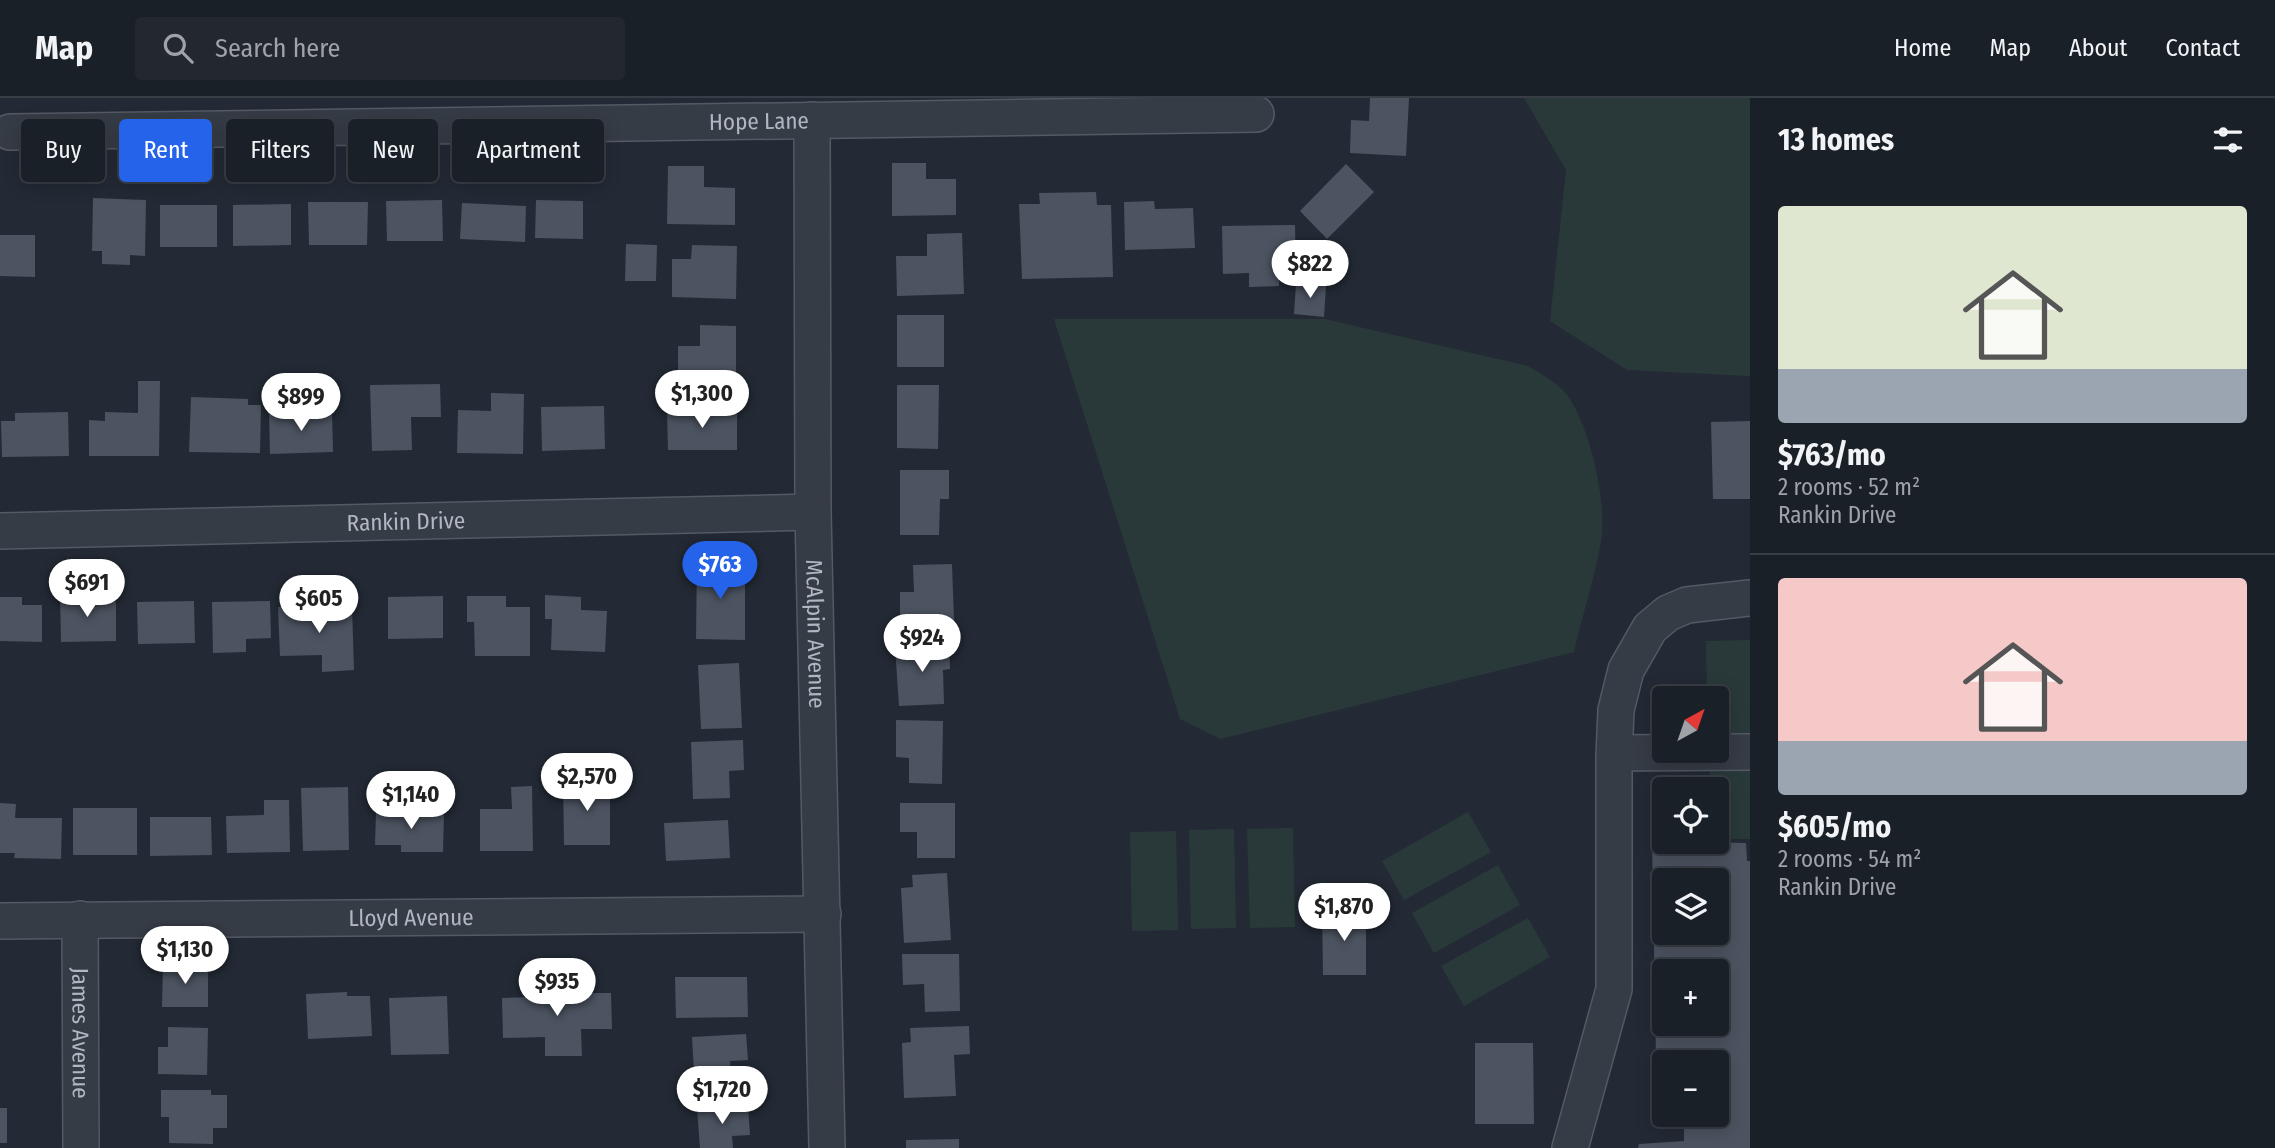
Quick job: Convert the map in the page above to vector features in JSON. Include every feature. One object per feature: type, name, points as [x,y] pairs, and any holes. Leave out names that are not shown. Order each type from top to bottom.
[{"type":"street","name":"Hope Lane","points":[[10,132],[601,111],[812,120],[1256,114]]},
{"type":"street","name":"McAlpin Avenue","points":[[812,120],[813,512],[827,1148]]},
{"type":"street","name":"Rankin Drive","points":[[0,531],[813,512]]},
{"type":"street","points":[[1570,1148],[1614,989],[1616,710],[1626,670],[1650,628],[1668,613],[1687,605],[1750,598]]},
{"type":"street","points":[[1615,753],[1750,752]]},
{"type":"street","name":"Lloyd Avenue","points":[[0,921],[823,914]]},
{"type":"street","name":"James Avenue","points":[[80,919],[81,1148]]},
{"type":"shaded area","points":[[1524,98],[1750,98],[1750,376],[1627,370],[1550,321],[1566,170]]},
{"type":"shaded area","points":[[1054,319],[1325,319],[1528,366],[1545,376],[1566,394],[1578,413],[1596,468],[1602,507],[1601,541],[1574,652],[1220,739],[1180,719]]},
{"type":"shaded area","points":[[1750,640],[1750,839],[1729,839],[1729,777],[1710,777],[1709,763],[1729,763],[1729,686],[1707,686],[1706,641]]},
{"type":"shaded area","points":[[1468,812],[1491,852],[1404,900],[1382,861]]},
{"type":"shaded area","points":[[1293,828],[1295,927],[1250,928],[1247,829]]},
{"type":"shaded area","points":[[1234,829],[1236,928],[1191,929],[1189,830]]},
{"type":"shaded area","points":[[1176,831],[1178,930],[1132,931],[1130,832]]},
{"type":"shaded area","points":[[1498,865],[1520,905],[1434,953],[1412,913]]},
{"type":"shaded area","points":[[1528,918],[1550,957],[1464,1006],[1441,966]]},
{"type":"building","points":[[1370,98],[1409,98],[1406,156],[1350,153],[1351,120],[1369,121]]},
{"type":"building","points":[[892,163],[926,163],[926,179],[956,179],[956,215],[892,216]]},
{"type":"building","points":[[1346,164],[1374,192],[1327,239],[1300,211]]},
{"type":"building","points":[[668,166],[704,166],[704,187],[735,188],[735,225],[667,224]]},
{"type":"building","points":[[1096,192],[1097,205],[1111,205],[1113,277],[1022,279],[1019,204],[1040,204],[1039,193]]},
{"type":"building","points":[[93,198],[146,200],[145,256],[130,255],[130,265],[102,264],[102,251],[92,251]]},
{"type":"building","points":[[442,200],[443,241],[387,241],[386,201]]},
{"type":"building","points":[[536,200],[583,201],[583,239],[535,238]]},
{"type":"building","points":[[1154,201],[1155,209],[1193,208],[1195,248],[1125,250],[1124,202]]},
{"type":"building","points":[[308,202],[368,202],[367,245],[309,245]]},
{"type":"building","points":[[462,203],[526,206],[525,242],[460,239]]},
{"type":"building","points":[[291,204],[291,245],[233,246],[233,205]]},
{"type":"building","points":[[160,205],[217,205],[217,247],[160,247]]},
{"type":"building","points":[[1295,225],[1296,269],[1279,269],[1279,286],[1249,287],[1249,273],[1223,274],[1222,226]]},
{"type":"building","points":[[962,233],[964,294],[897,296],[896,256],[927,256],[927,234]]},
{"type":"building","points":[[0,235],[35,235],[35,277],[0,276]]},
{"type":"building","points":[[626,244],[657,245],[656,281],[625,281]]},
{"type":"building","points":[[692,245],[737,246],[736,299],[672,297],[672,259],[691,259]]},
{"type":"building","points":[[1296,284],[1326,286],[1324,317],[1294,314]]},
{"type":"building","points":[[897,315],[944,315],[944,367],[897,367]]},
{"type":"building","points":[[700,325],[736,326],[736,380],[678,380],[678,346],[700,346]]},
{"type":"building","points":[[138,381],[160,381],[159,456],[89,456],[89,420],[105,421],[105,412],[138,413]]},
{"type":"building","points":[[440,384],[441,417],[411,417],[412,450],[372,451],[370,385]]},
{"type":"building","points":[[897,385],[939,385],[938,449],[897,448]]},
{"type":"building","points":[[491,393],[524,394],[523,454],[457,453],[458,410],[491,411]]},
{"type":"building","points":[[191,397],[248,399],[248,405],[261,405],[260,453],[189,452]]},
{"type":"building","points":[[604,406],[605,449],[542,451],[541,407]]},
{"type":"building","points":[[737,410],[737,450],[668,450],[667,411]]},
{"type":"building","points":[[68,412],[69,456],[2,457],[1,421],[15,421],[15,413]]},
{"type":"building","points":[[332,412],[333,452],[270,454],[269,413]]},
{"type":"building","points":[[1750,421],[1750,499],[1713,499],[1711,422]]},
{"type":"building","points":[[900,470],[949,470],[949,499],[940,499],[939,535],[900,535]]},
{"type":"building","points":[[697,560],[736,560],[736,577],[745,577],[745,640],[696,639]]},
{"type":"building","points":[[952,564],[954,620],[900,622],[900,592],[914,592],[913,565]]},
{"type":"building","points":[[60,595],[97,596],[97,602],[116,602],[116,641],[61,642]]},
{"type":"building","points":[[545,595],[581,597],[581,610],[607,611],[605,652],[551,650],[552,619],[545,619]]},
{"type":"building","points":[[443,596],[443,638],[388,639],[388,597]]},
{"type":"building","points":[[467,596],[506,596],[506,607],[530,607],[530,656],[475,656],[474,622],[467,622]]},
{"type":"building","points":[[0,597],[22,597],[22,605],[42,605],[42,642],[0,641]]},
{"type":"building","points":[[194,601],[195,643],[138,644],[137,602]]},
{"type":"building","points":[[270,601],[271,638],[246,639],[246,652],[213,653],[212,602]]},
{"type":"building","points":[[352,605],[354,670],[322,672],[322,655],[280,656],[278,607]]},
{"type":"building","points":[[949,644],[950,669],[943,670],[944,704],[899,706],[895,647]]},
{"type":"building","points":[[739,663],[742,728],[701,729],[698,665]]},
{"type":"building","points":[[896,720],[943,721],[942,784],[909,783],[909,758],[896,757]]},
{"type":"building","points":[[743,740],[744,770],[729,771],[730,798],[693,799],[691,742]]},
{"type":"building","points":[[563,781],[610,781],[610,845],[564,845]]},
{"type":"building","points":[[532,786],[533,851],[480,851],[480,809],[512,809],[511,787]]},
{"type":"building","points":[[348,787],[349,850],[303,851],[301,788]]},
{"type":"building","points":[[264,800],[289,800],[290,852],[227,853],[226,816],[264,815]]},
{"type":"building","points":[[0,803],[16,804],[15,818],[62,818],[61,859],[14,858],[15,853],[0,853]]},
{"type":"building","points":[[900,803],[955,803],[955,858],[917,858],[917,832],[900,832]]},
{"type":"building","points":[[73,808],[137,808],[137,855],[73,855]]},
{"type":"building","points":[[376,812],[444,814],[443,852],[401,852],[401,845],[375,845]]},
{"type":"building","points":[[150,817],[211,817],[212,855],[150,856]]},
{"type":"building","points":[[728,820],[730,858],[666,861],[664,823]]},
{"type":"building","points":[[1729,843],[1746,843],[1747,861],[1750,861],[1750,1148],[1638,1148],[1639,1144],[1684,1141],[1684,1127],[1729,1127],[1729,1050],[1656,1050],[1656,1036],[1729,1036],[1729,959],[1654,959],[1654,945],[1729,945],[1729,868],[1652,868],[1652,854],[1729,854]]},
{"type":"building","points":[[947,873],[951,940],[904,943],[901,888],[913,887],[912,875]]},
{"type":"building","points":[[1322,911],[1366,911],[1366,975],[1323,975]]},
{"type":"building","points":[[902,954],[959,954],[960,1011],[925,1012],[924,984],[903,985]]},
{"type":"building","points":[[163,964],[208,965],[208,1007],[162,1007]]},
{"type":"building","points":[[675,977],[747,977],[748,1017],[676,1018]]},
{"type":"building","points":[[533,987],[555,987],[555,993],[611,993],[612,1029],[581,1029],[582,1056],[545,1056],[545,1037],[503,1038],[502,998],[533,997]]},
{"type":"building","points":[[347,992],[347,996],[370,996],[372,1036],[308,1039],[306,994]]},
{"type":"building","points":[[447,996],[449,1054],[391,1055],[389,998]]},
{"type":"building","points":[[969,1026],[970,1054],[954,1055],[956,1096],[904,1098],[902,1043],[911,1042],[910,1028]]},
{"type":"building","points":[[168,1027],[208,1028],[207,1075],[158,1074],[158,1047],[168,1047]]},
{"type":"building","points":[[746,1034],[748,1060],[730,1061],[732,1088],[695,1090],[692,1037]]},
{"type":"building","points":[[1475,1043],[1533,1043],[1534,1124],[1475,1124]]},
{"type":"building","points":[[161,1090],[211,1090],[211,1095],[227,1095],[227,1128],[213,1128],[213,1144],[169,1143],[169,1117],[161,1117]]},
{"type":"building","points":[[748,1106],[750,1135],[732,1136],[733,1148],[700,1148],[697,1109]]},
{"type":"building","points":[[0,1108],[7,1108],[7,1143],[0,1143]]},
{"type":"building","points":[[959,1139],[959,1148],[906,1148],[906,1140]]}]
